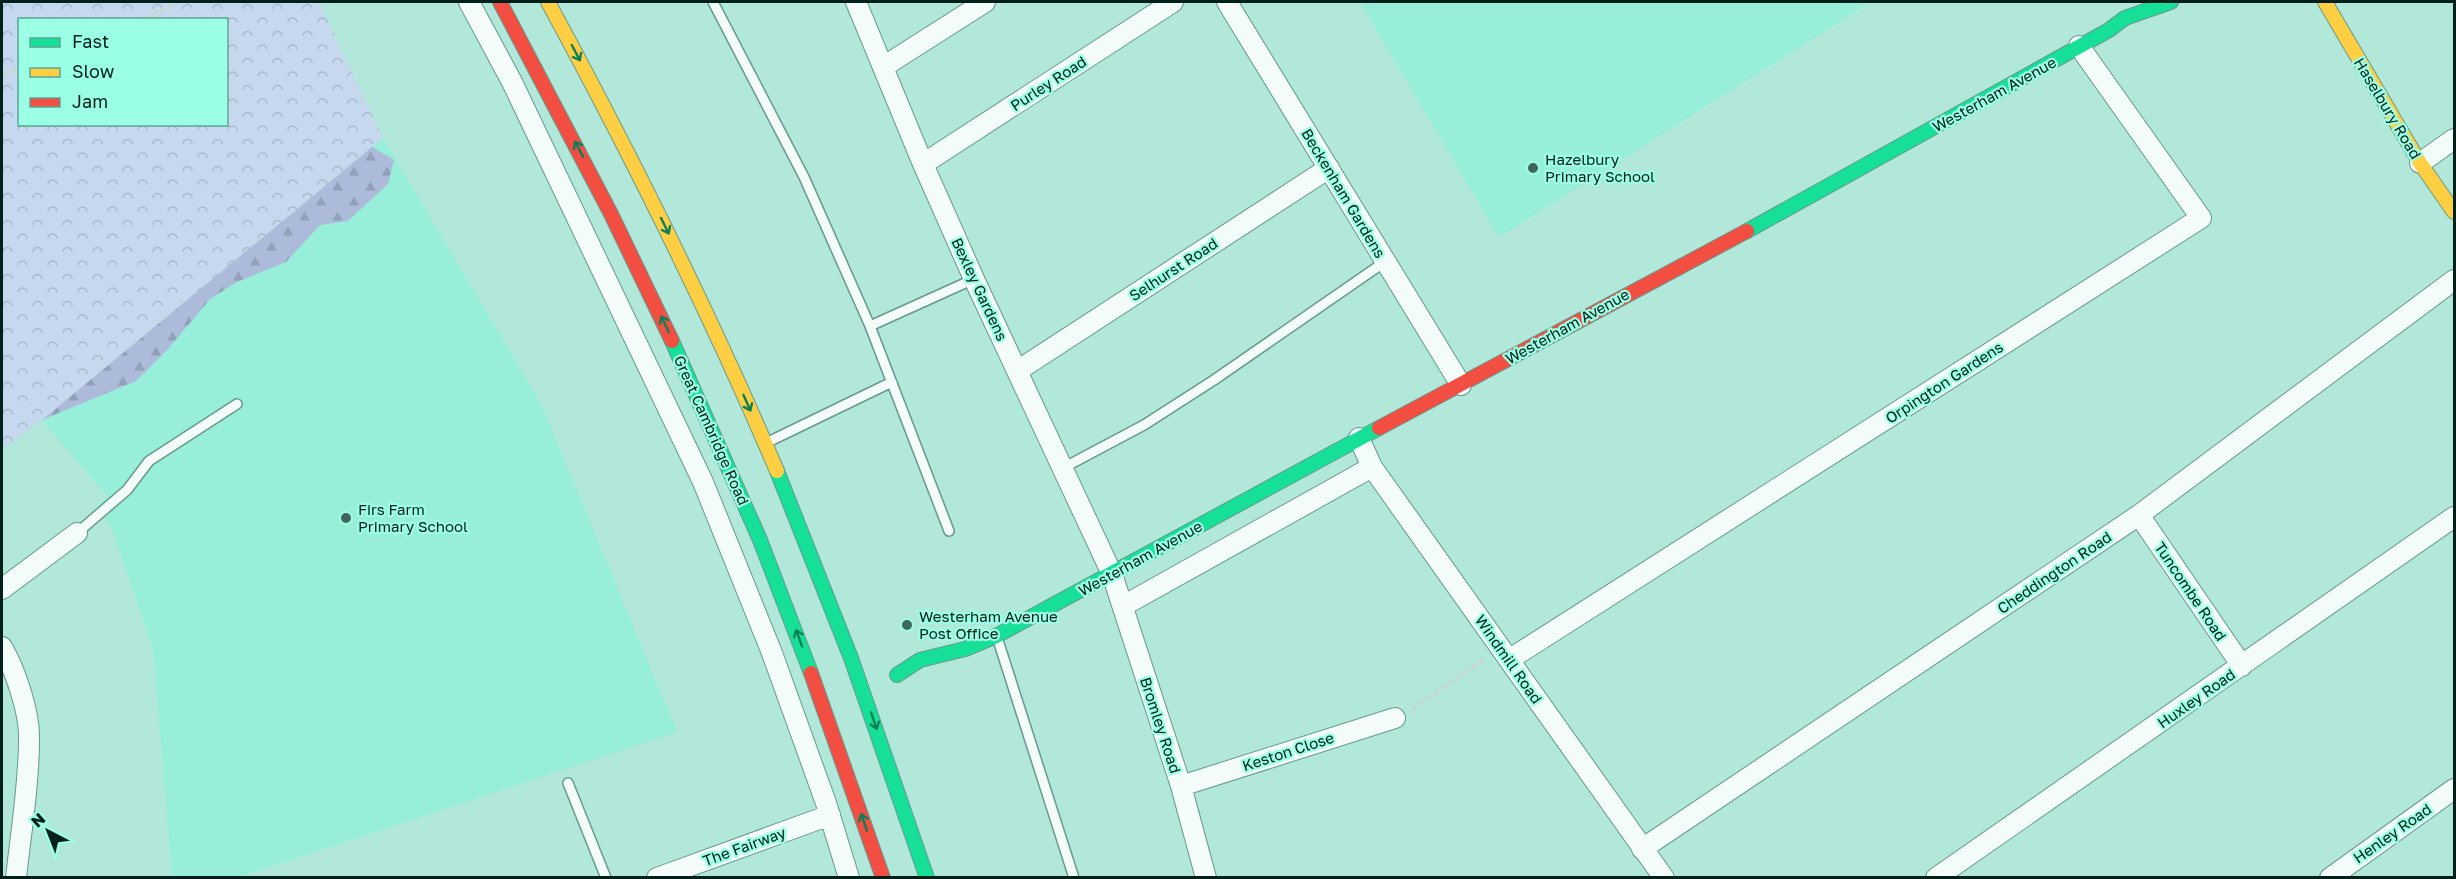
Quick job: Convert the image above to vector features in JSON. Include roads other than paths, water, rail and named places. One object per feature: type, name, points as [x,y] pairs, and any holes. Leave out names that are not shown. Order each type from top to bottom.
[{"type":"main road","name":"Great Cambridge Road","points":[[500,2],[537,69],[651,293],[727,460],[789,610],[883,878]]},
{"type":"main road","points":[[548,2],[644,184],[694,286],[765,442],[862,686],[927,878]]},
{"type":"main road","name":"Westerham Avenue","points":[[962,650],[996,636],[1112,574],[1236,504],[1830,186],[2109,30],[2125,18],[2171,2]]},
{"type":"main road","name":"Haselbury Road","points":[[2325,2],[2420,163],[2454,212]]},
{"type":"street","points":[[470,2],[512,82],[703,482],[755,605],[830,815],[849,878]]},
{"type":"street","name":"Bexley Gardens","points":[[856,2],[923,165],[974,279],[1112,574]]},
{"type":"street","points":[[883,68],[985,2]]},
{"type":"street","name":"Purley Road","points":[[923,165],[1173,2]]},
{"type":"street","name":"Beckenham Gardens","points":[[1227,2],[1461,385]]},
{"type":"street","name":"Orpington Gardens","points":[[1506,653],[2201,219],[2079,46]]},
{"type":"street","points":[[512,82],[537,69]]},
{"type":"street","points":[[2420,163],[2454,139]]},
{"type":"street","name":"Selhurst Road","points":[[1017,371],[1329,168]]},
{"type":"street","name":"Cheddington Road","points":[[1642,849],[2139,515],[2454,280]]},
{"type":"street","name":"Windmill Road","points":[[1359,438],[1372,467],[1664,878]]},
{"type":"street","points":[[1123,606],[1372,467]]},
{"type":"street","points":[[1236,504],[1251,534]]},
{"type":"street","name":"Tuncombe Road","points":[[2139,515],[2242,666]]},
{"type":"street","name":"Huxley Road","points":[[1936,878],[2454,517]]},
{"type":"street","points":[[2,589],[77,533]]},
{"type":"street","name":"Bromley Road","points":[[1112,574],[1181,786],[1206,878]]},
{"type":"street","points":[[2,647],[9,659],[19,688],[29,737],[16,878]]},
{"type":"street","name":"Westerham Avenue","points":[[862,686],[897,675],[914,677],[940,667],[962,650]]},
{"type":"street","name":"Keston Close","points":[[1181,786],[1395,718]]},
{"type":"street","name":"Henley Road","points":[[2330,878],[2454,789]]},
{"type":"street","name":"The Fairway","points":[[657,878],[830,815]]},
{"type":"lane","points":[[713,2],[804,177],[870,326],[949,531]]},
{"type":"lane","points":[[1063,468],[1154,418],[1214,380],[1386,261]]},
{"type":"lane","points":[[870,326],[974,279]]},
{"type":"lane","points":[[765,442],[892,382]]},
{"type":"lane","points":[[77,533],[127,490],[149,461],[237,404]]},
{"type":"lane","points":[[996,636],[1074,878]]},
{"type":"lane","points":[[568,783],[606,878]]},
{"type":"place","name":"Hazelbury Primary School","points":[[1533,168]]},
{"type":"place","name":"Firs Farm Primary School","points":[[346,518]]},
{"type":"place","name":"Westerham Avenue Post Office","points":[[907,625]]}]
